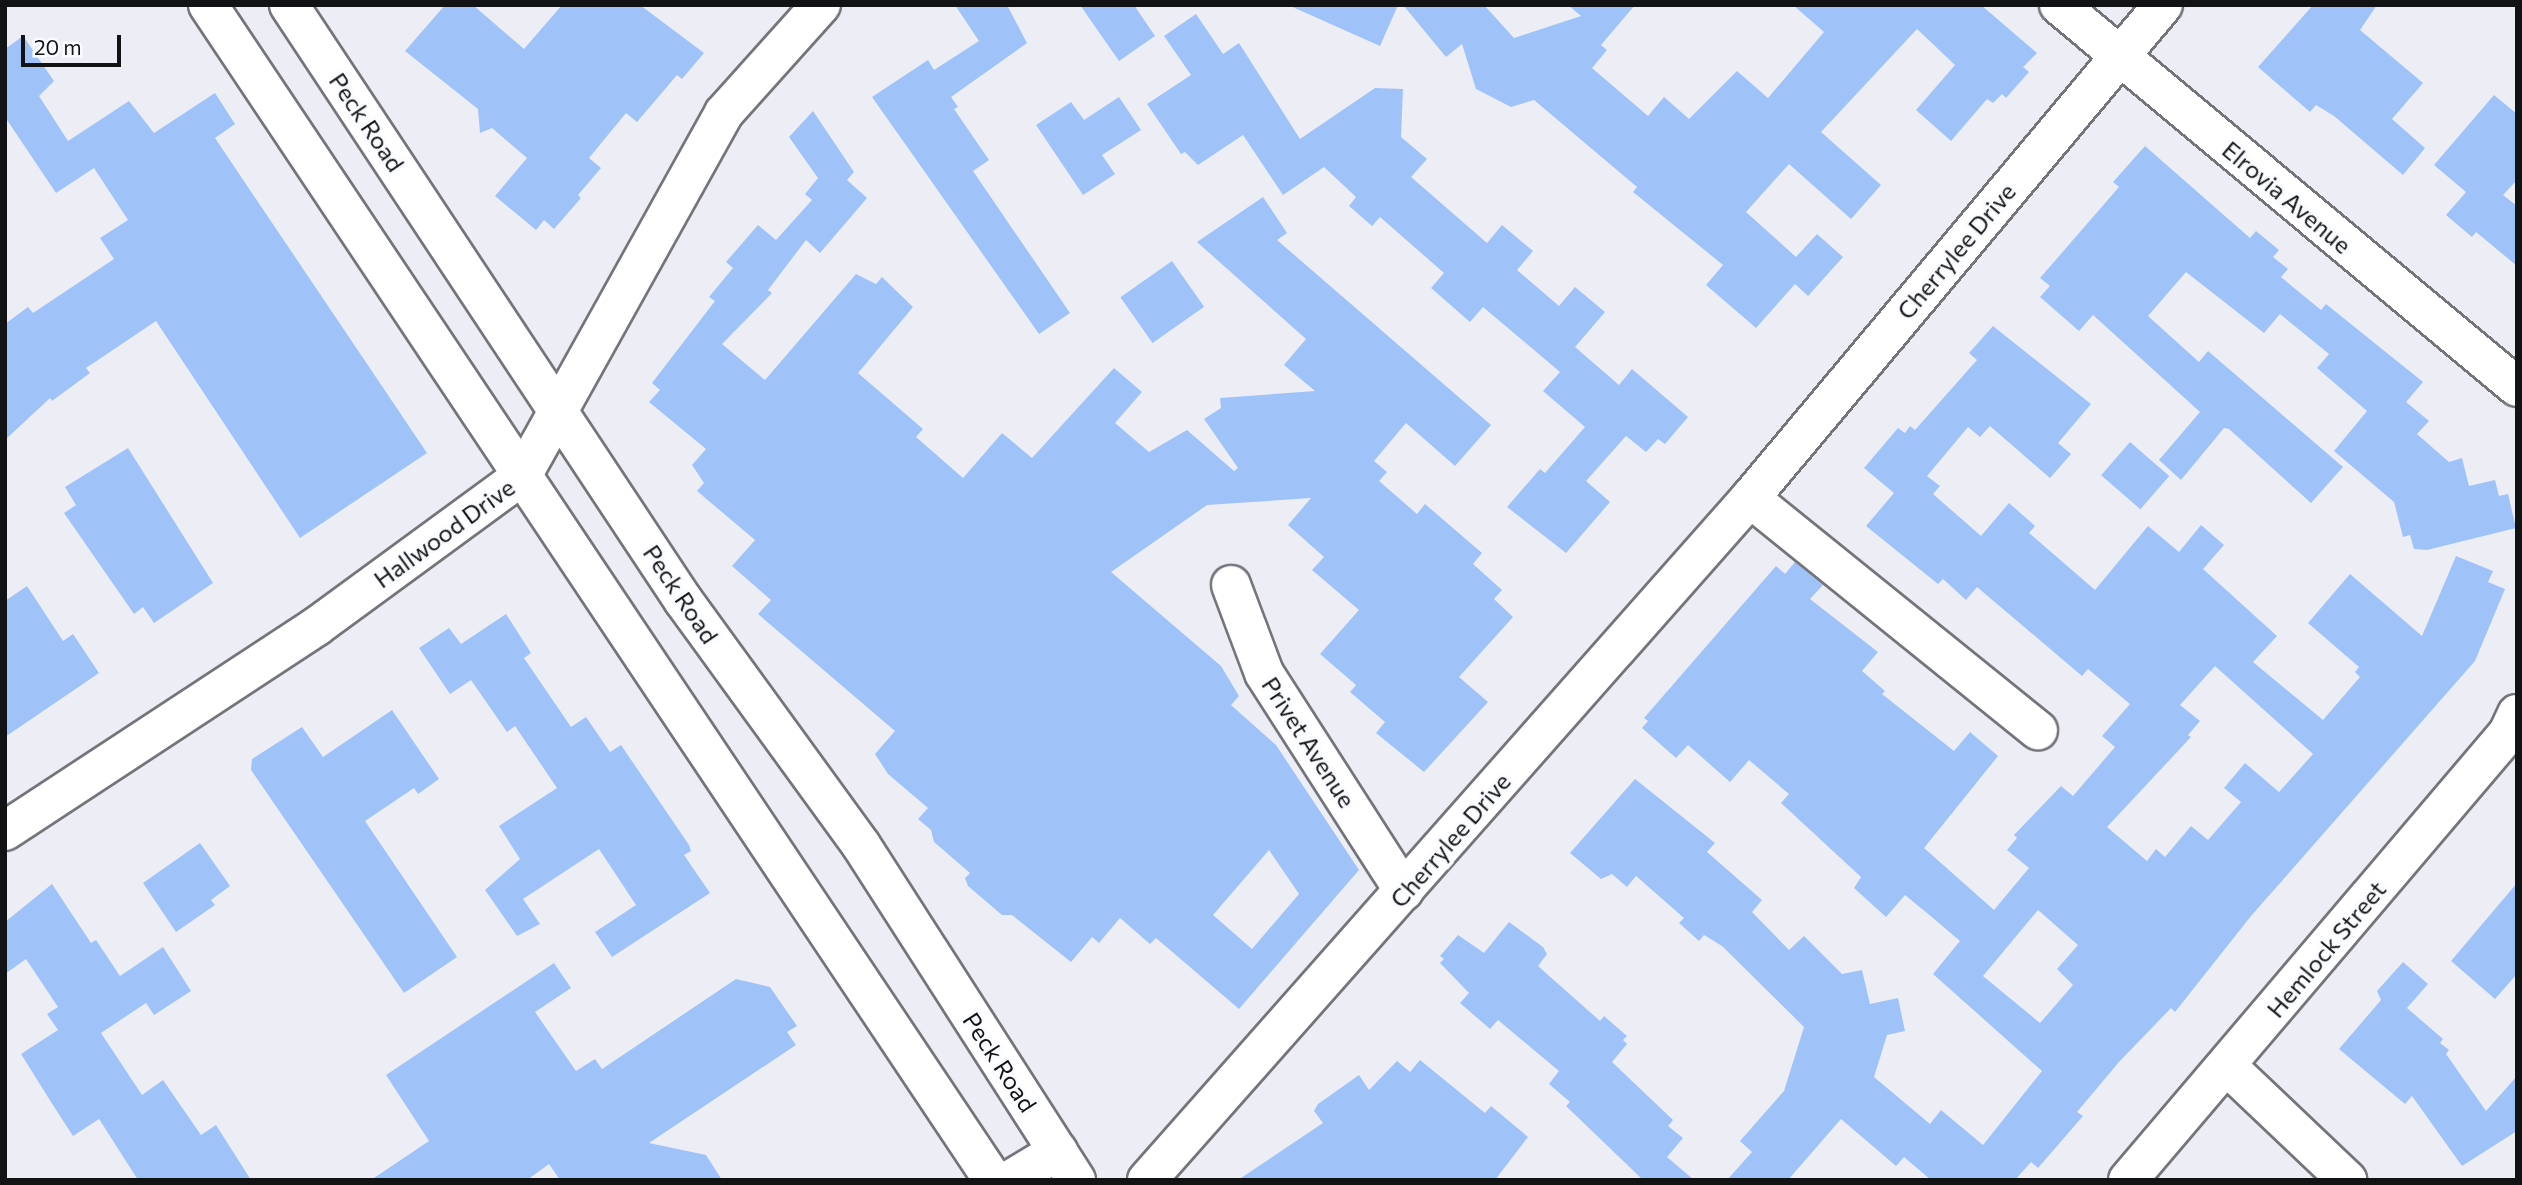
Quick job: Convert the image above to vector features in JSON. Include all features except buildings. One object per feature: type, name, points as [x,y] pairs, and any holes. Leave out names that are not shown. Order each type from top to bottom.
[{"type":"street","points":[[208,5],[993,1180]]},
{"type":"street","name":"Peck Road","points":[[289,5],[683,600],[861,845],[1067,1165]]},
{"type":"street","name":"Hallwood Drive","points":[[5,831],[317,626],[522,476],[724,113],[821,5]]},
{"type":"street","name":"Elrovia Avenue","points":[[2059,5],[2118,58],[2517,387]]},
{"type":"street","name":"Cherrylee Drive","points":[[1147,1180],[1750,498],[2163,5]]},
{"type":"street","points":[[1750,498],[2038,730]]},
{"type":"street","name":"Privet Avenue","points":[[1231,585],[1264,673],[1404,891]]},
{"type":"street","name":"Hemlock Street","points":[[2128,1180],[2508,733],[2517,714]]},
{"type":"street","points":[[2227,1066],[2347,1180]]},
{"type":"street","points":[[1010,1180],[1067,1165]]}]
